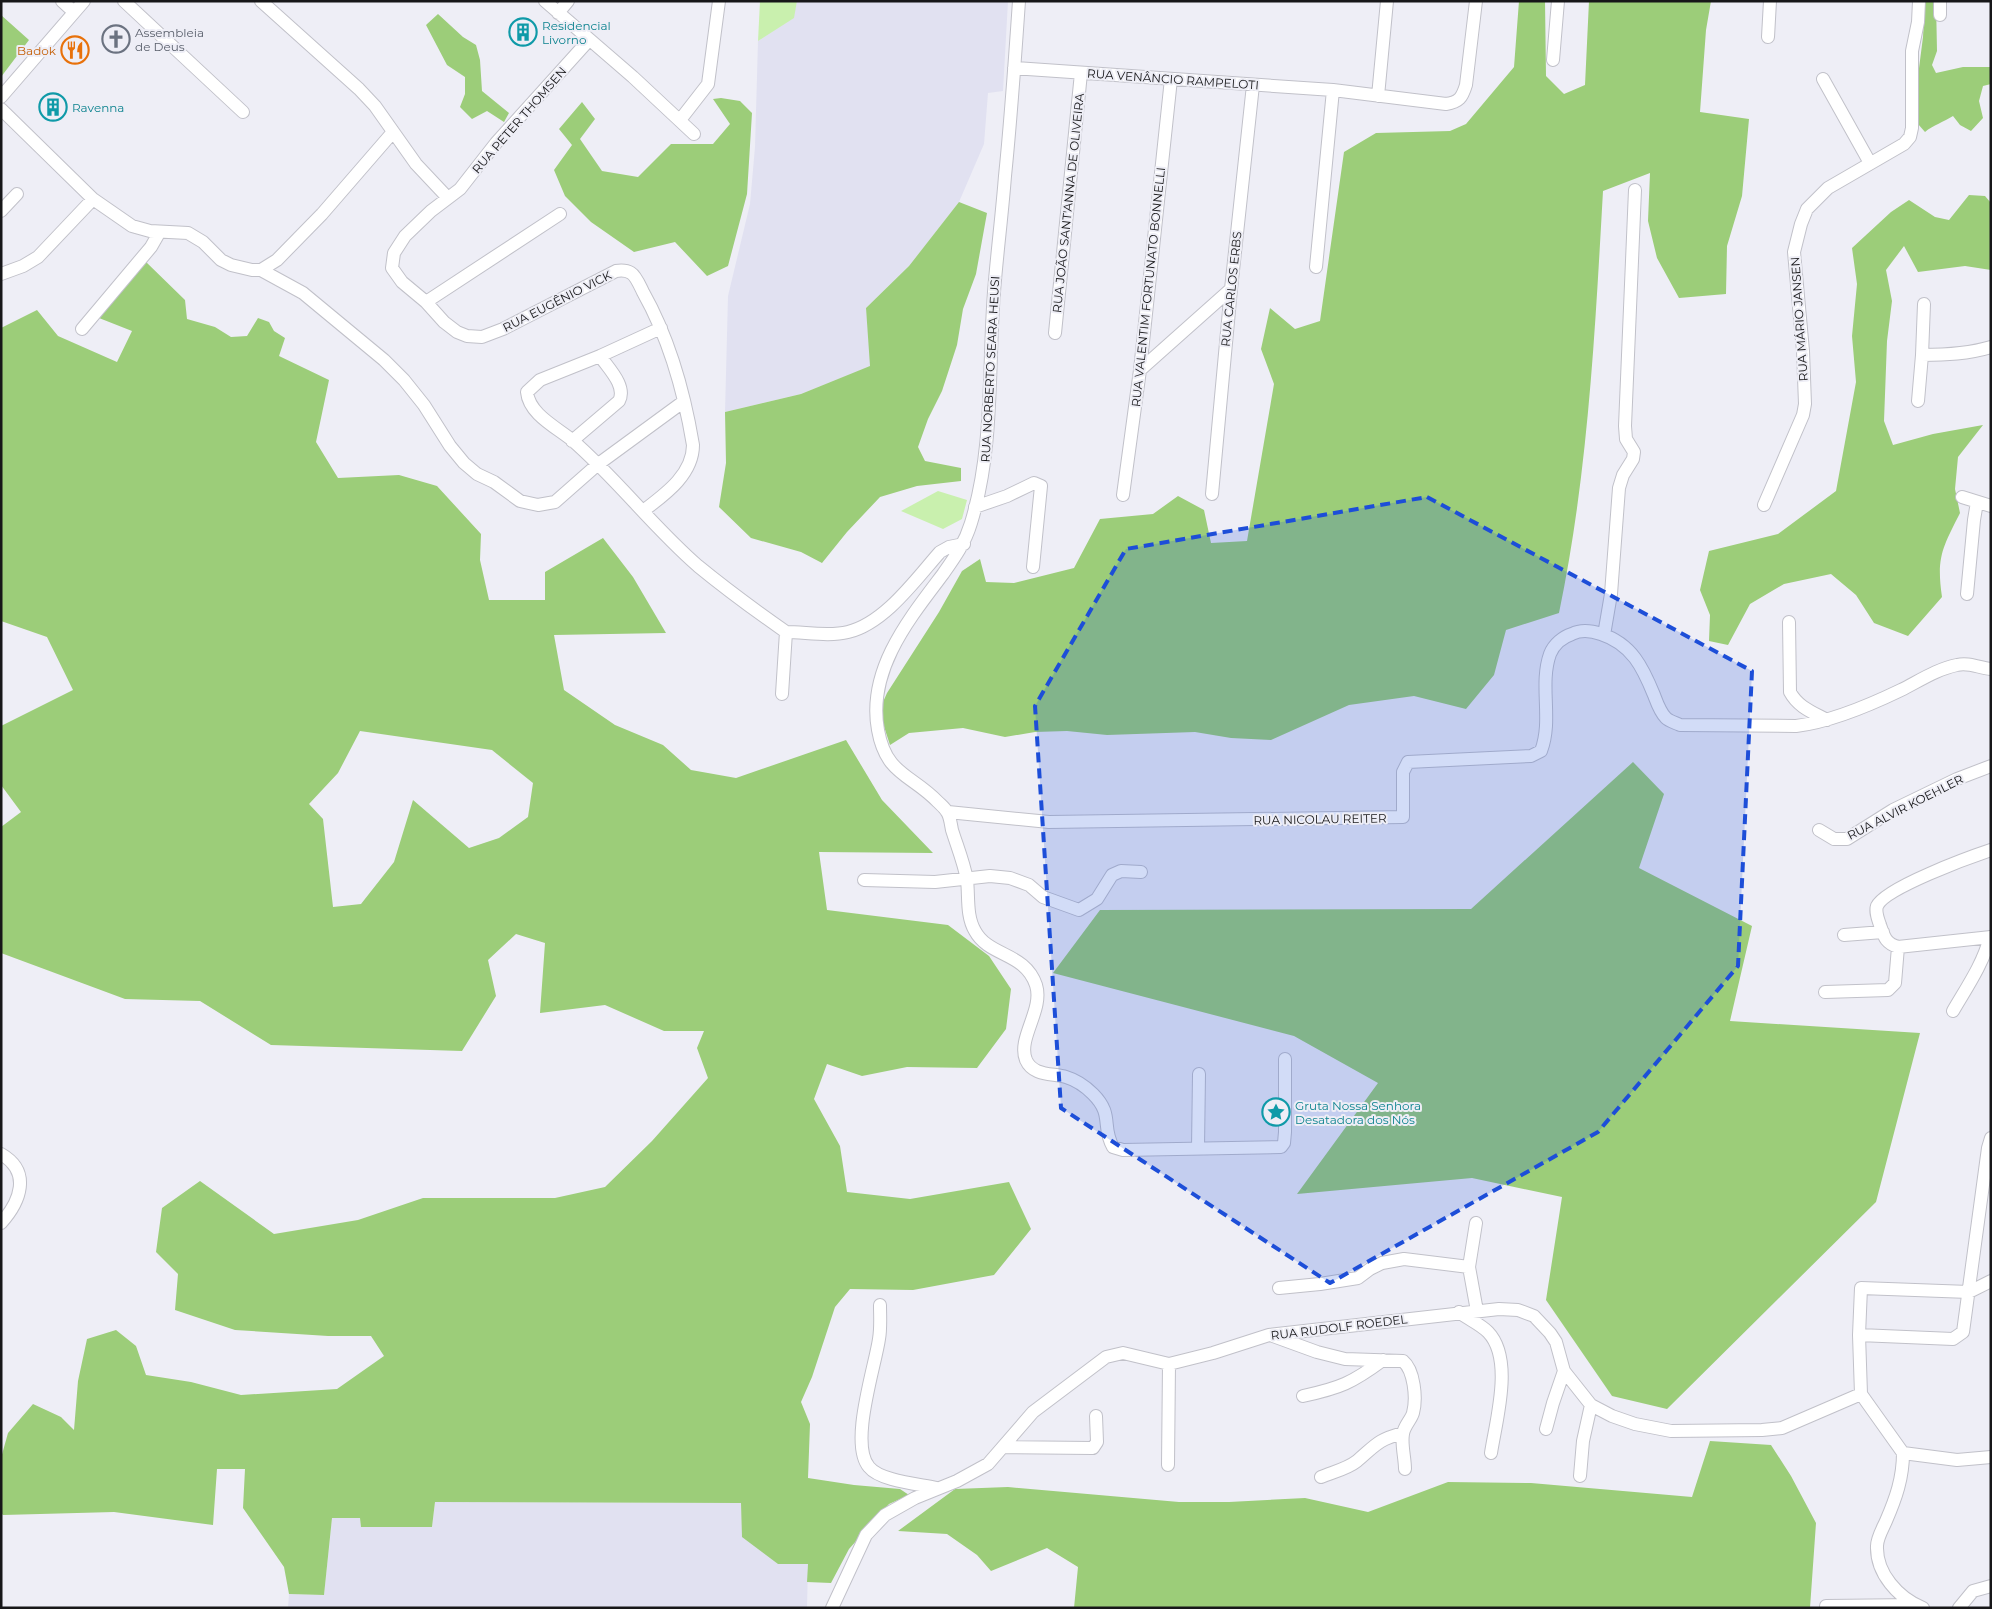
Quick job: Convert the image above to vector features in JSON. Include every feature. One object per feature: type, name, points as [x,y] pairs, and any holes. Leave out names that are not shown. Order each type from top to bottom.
[{"type":"street","points":[[62,1],[74,12]]},
{"type":"street","points":[[1,97],[84,1]]},
{"type":"street","points":[[124,1],[242,112]]},
{"type":"street","points":[[261,1],[359,89],[375,106],[416,164],[448,198]]},
{"type":"street","points":[[545,1],[633,77],[694,134]]},
{"type":"street","points":[[558,13],[568,1]]},
{"type":"street","points":[[680,120],[708,84],[719,1]]},
{"type":"street","name":"RUA NORBERTO SEARA HEUSI","points":[[948,812],[931,796],[900,774],[890,763],[882,748],[876,711],[878,689],[884,666],[894,644],[920,603],[964,544],[983,476],[986,453],[993,295],[1019,1]]},
{"type":"street","points":[[1378,96],[1388,1]]},
{"type":"street","name":"RUA VENÂNCIO RAMPELOTI","points":[[1014,68],[1333,90],[1446,104],[1456,102],[1462,97],[1466,85],[1476,1]]},
{"type":"street","points":[[1553,60],[1558,1]]},
{"type":"street","points":[[1768,37],[1770,1]]},
{"type":"street","name":"RUA MÁRIO JANSEN","points":[[1764,505],[1803,416],[1805,404],[1803,351],[1794,252],[1801,224],[1807,210],[1828,188],[1904,144],[1910,137],[1912,128],[1912,51],[1918,22],[1919,1]]},
{"type":"street","points":[[1940,1],[1940,15]]},
{"type":"street","name":"RUA PETER THOMSEN","points":[[448,198],[468,180],[496,143],[589,40]]},
{"type":"street","name":"RUA JOÃO SANT'ANNA DE OLIVEIRA","points":[[1055,333],[1081,73]]},
{"type":"street","name":"RUA VALENTIM FORTUNATO BONNELLI","points":[[1124,495],[1140,370],[1171,79]]},
{"type":"street","points":[[1823,79],[1870,163]]},
{"type":"street","name":"RUA CARLOS ERBS","points":[[1212,494],[1252,85]]},
{"type":"street","points":[[1316,267],[1333,90]]},
{"type":"street","points":[[1,109],[93,199],[132,226],[159,233],[178,231],[188,233],[203,242],[221,260],[242,269],[261,270],[303,293],[384,360],[404,380],[424,405],[450,446],[464,463],[477,474],[494,482],[520,501],[538,506],[555,502],[598,465],[683,402]]},
{"type":"street","points":[[261,270],[277,260],[322,214],[393,132]]},
{"type":"street","points":[[1604,635],[1611,594],[1619,488],[1634,452],[1626,439],[1625,426],[1635,190]]},
{"type":"street","points":[[1,211],[16,194]]},
{"type":"street","name":"RUA EUGÊNIO VICK","points":[[448,198],[405,236],[394,253],[392,268],[402,282],[457,332],[482,337],[503,329],[616,271],[624,270],[632,274],[661,328],[678,373],[693,454],[688,467],[669,491],[642,511]]},
{"type":"street","points":[[3,270],[23,266],[38,257],[93,199]]},
{"type":"street","points":[[426,302],[560,214]]},
{"type":"street","points":[[82,329],[151,247],[159,233]]},
{"type":"street","points":[[1140,370],[1231,288]]},
{"type":"street","points":[[1918,401],[1924,304]]},
{"type":"street","points":[[661,328],[600,356],[540,380],[527,392],[528,398],[533,410],[572,441],[598,465],[655,525],[698,565],[786,632],[846,633],[862,628],[891,606],[940,552],[949,547],[964,544]]},
{"type":"street","points":[[1922,355],[1948,356],[1991,348]]},
{"type":"street","points":[[572,441],[619,401],[623,395],[621,388],[600,356]]},
{"type":"street","points":[[975,507],[1007,496],[1034,483],[1041,486],[1033,567]]},
{"type":"street","points":[[1962,497],[1991,506]]},
{"type":"street","points":[[1967,594],[1977,502]]},
{"type":"street","points":[[1789,622],[1790,692],[1795,701],[1805,709],[1827,720]]},
{"type":"street","name":"RUA NICOLAU REITER","points":[[948,812],[1049,822],[1403,817],[1403,772],[1408,762],[1531,756],[1541,751],[1546,738],[1547,670],[1551,652],[1563,637],[1577,631],[1591,631],[1604,635],[1624,647],[1638,660],[1646,673],[1659,708],[1667,719],[1680,725],[1796,726],[1812,724],[1827,720],[1898,691],[1942,669],[1967,664],[1991,669]]},
{"type":"street","points":[[782,694],[786,632]]},
{"type":"street","name":"RUA ALVIR KOEHLER","points":[[1819,830],[1834,839],[1847,839],[1893,810],[1957,778],[1991,766]]},
{"type":"street","points":[[948,812],[966,879],[970,920],[974,930],[982,941],[1016,958],[1032,975],[1035,982],[1037,1005],[1024,1049],[1026,1061],[1032,1069],[1040,1073],[1074,1080],[1095,1096],[1107,1114],[1108,1138],[1113,1147],[1123,1150],[1281,1147],[1284,1143],[1285,1132],[1285,1059]]},
{"type":"street","points":[[1953,1011],[1986,951],[1990,937],[1898,947],[1889,944],[1885,939],[1877,915],[1877,906],[1882,900],[1920,877],[1991,850]]},
{"type":"street","points":[[864,880],[935,882],[990,876],[1010,878],[1029,885],[1043,897],[1079,910],[1097,899],[1112,875],[1121,871],[1141,872]]},
{"type":"street","points":[[1844,935],[1883,932]]},
{"type":"street","points":[[1825,992],[1888,990],[1895,983],[1898,947]]},
{"type":"street","points":[[1198,1074],[1198,1148]]},
{"type":"street","points":[[1859,1335],[1953,1339],[1963,1332],[1988,1148],[1991,1138]]},
{"type":"street","points":[[1,1154],[8,1158],[18,1173],[20,1190],[12,1211],[1,1223]]},
{"type":"street","points":[[1476,1223],[1470,1267],[1477,1311]]},
{"type":"street","points":[[1279,1288],[1358,1278],[1382,1263],[1404,1259],[1470,1267]]},
{"type":"street","points":[[1919,1606],[1889,1583],[1879,1565],[1876,1544],[1901,1484],[1903,1453],[1861,1394],[1859,1335],[1861,1288],[1969,1292],[1991,1281]]},
{"type":"street","points":[[880,1305],[880,1338],[861,1428],[864,1456],[869,1467],[883,1476],[937,1488]]},
{"type":"street","name":"RUA RUDOLF ROEDEL","points":[[833,1604],[866,1535],[885,1515],[915,1498],[957,1481],[988,1464],[1033,1412],[1106,1357],[1123,1353],[1169,1364],[1197,1358],[1269,1335],[1459,1312],[1499,1309],[1518,1310],[1534,1316],[1550,1332],[1556,1342],[1564,1371],[1591,1405],[1612,1416],[1635,1424],[1671,1431],[1782,1428],[1861,1394]]},
{"type":"street","points":[[1459,1312],[1488,1332],[1496,1344],[1500,1355],[1502,1382],[1491,1453]]},
{"type":"street","points":[[1269,1335],[1317,1352],[1345,1359],[1403,1361],[1410,1371],[1415,1401],[1413,1414],[1403,1433],[1405,1469]]},
{"type":"street","points":[[1303,1396],[1334,1390],[1356,1380],[1383,1360]]},
{"type":"street","points":[[1168,1465],[1169,1364]]},
{"type":"street","points":[[1546,1429],[1564,1371]]},
{"type":"street","points":[[1580,1476],[1583,1441],[1591,1405]]},
{"type":"street","points":[[1003,1447],[1093,1448],[1097,1442],[1096,1416]]},
{"type":"street","points":[[1321,1477],[1356,1461],[1384,1438],[1403,1433]]},
{"type":"street","points":[[1903,1453],[1957,1460],[1991,1457]]},
{"type":"street","points":[[1959,1608],[1973,1591],[1991,1586]]},
{"type":"street","points":[[1826,1606],[1919,1606]]},
{"type":"highlighted area","points":[[1427,497],[1752,671],[1738,966],[1598,1132],[1330,1283],[1061,1108],[1035,706],[1126,549]]},
{"type":"shaded area","points":[[797,1],[1008,1],[1003,91],[988,93],[984,144],[959,202],[909,266],[866,308],[871,366],[801,394],[725,412],[728,296],[750,204],[755,147],[758,41],[793,18]]},
{"type":"shaded area","points":[[435,1502],[742,1503],[778,1564],[808,1564],[807,1608],[288,1608],[289,1594],[324,1595],[332,1518],[360,1518],[361,1527],[432,1527]]},
{"type":"green space","points":[[760,1],[797,1],[794,18],[758,41]]},
{"type":"green space","points":[[1519,1],[1545,1],[1546,76],[1564,94],[1585,85],[1589,1],[1711,1],[1706,30],[1700,112],[1749,119],[1742,196],[1727,246],[1726,294],[1679,298],[1657,258],[1648,221],[1650,173],[1603,191],[1584,456],[1569,561],[1559,613],[1506,630],[1494,675],[1466,709],[1414,696],[1349,705],[1271,740],[1231,738],[1195,732],[1107,735],[1067,731],[1035,732],[1005,737],[963,728],[909,733],[890,745],[879,711],[887,693],[939,612],[962,571],[980,559],[986,582],[1014,583],[1074,568],[1100,519],[1153,514],[1178,496],[1204,510],[1211,543],[1247,541],[1274,384],[1261,349],[1270,308],[1295,329],[1320,321],[1344,152],[1376,133],[1450,131],[1466,124],[1514,67]]},
{"type":"green space","points":[[1925,1],[1936,1],[1937,51],[1932,65],[1936,73],[1963,67],[1991,67],[1991,84],[1983,86],[1979,101],[1983,118],[1971,131],[1960,125],[1953,116],[1925,132],[1918,124],[1918,76]]},
{"type":"green space","points":[[438,14],[463,37],[476,45],[480,60],[482,91],[509,113],[504,122],[487,111],[472,119],[460,107],[465,94],[465,77],[447,65],[426,25]]},
{"type":"green space","points":[[1,15],[29,40],[1,77]]},
{"type":"green space","points":[[721,98],[740,101],[752,113],[747,194],[728,266],[707,276],[675,242],[634,252],[591,222],[565,196],[554,170],[572,145],[559,129],[582,102],[595,119],[580,139],[602,171],[638,177],[671,144],[713,144],[730,124],[713,99]]},
{"type":"green space","points":[[1969,195],[1985,196],[1991,203],[1991,270],[1965,266],[1918,272],[1904,246],[1886,270],[1892,301],[1887,341],[1884,421],[1893,445],[1933,434],[1983,425],[1958,457],[1955,489],[1960,513],[1942,553],[1940,583],[1942,597],[1908,636],[1874,623],[1856,595],[1831,574],[1784,584],[1750,604],[1728,645],[1709,641],[1710,615],[1700,590],[1709,551],[1778,534],[1836,491],[1856,382],[1852,336],[1857,284],[1852,248],[1891,212],[1909,200],[1935,217],[1949,220]]},
{"type":"green space","points":[[959,202],[987,213],[976,274],[963,309],[957,345],[942,391],[928,419],[918,447],[925,461],[961,468],[961,481],[917,486],[880,497],[847,532],[822,563],[801,552],[751,538],[719,507],[726,463],[725,412],[801,394],[870,366],[866,308],[909,266]]},
{"type":"green space","points":[[145,261],[185,300],[187,319],[215,327],[231,337],[247,336],[258,318],[269,322],[274,331],[285,338],[279,356],[329,380],[316,442],[338,478],[399,475],[437,486],[481,534],[480,560],[489,600],[545,600],[545,572],[603,538],[633,577],[666,633],[554,635],[564,690],[615,725],[663,745],[691,770],[736,778],[846,740],[882,800],[933,853],[819,852],[827,910],[948,925],[989,956],[1011,989],[1006,1029],[977,1068],[907,1067],[862,1076],[827,1064],[814,1099],[840,1146],[847,1192],[910,1199],[1009,1182],[1031,1229],[994,1275],[913,1290],[850,1289],[835,1307],[812,1377],[801,1402],[810,1424],[808,1478],[900,1489],[909,1495],[889,1504],[849,1549],[831,1583],[807,1582],[808,1564],[778,1564],[742,1537],[741,1503],[435,1502],[432,1527],[361,1527],[360,1518],[332,1518],[324,1595],[289,1594],[284,1567],[243,1508],[245,1469],[217,1469],[213,1525],[114,1512],[3,1515],[1,1513],[1,1458],[8,1433],[33,1404],[61,1417],[74,1430],[78,1381],[87,1339],[116,1330],[136,1346],[146,1375],[191,1382],[241,1395],[337,1389],[384,1356],[371,1336],[328,1336],[235,1330],[175,1310],[178,1274],[156,1252],[162,1208],[200,1181],[274,1234],[358,1220],[423,1198],[555,1198],[605,1187],[652,1141],[708,1078],[697,1048],[704,1031],[664,1031],[605,1005],[540,1013],[545,943],[516,934],[488,960],[496,996],[462,1051],[271,1045],[200,1001],[125,999],[1,953],[1,827],[21,812],[1,785],[1,726],[73,690],[47,637],[1,621],[1,328],[37,310],[58,336],[117,362],[132,331],[99,318]],"holes":[[[360,731],[492,750],[533,783],[528,817],[499,838],[469,848],[413,800],[394,862],[361,904],[333,907],[323,819],[309,804],[338,773]]]},
{"type":"green space","points":[[938,491],[967,500],[962,519],[943,529],[901,511]]},
{"type":"green space","points":[[1633,762],[1664,794],[1639,868],[1752,926],[1730,1021],[1920,1033],[1876,1202],[1667,1409],[1612,1396],[1546,1300],[1562,1197],[1472,1178],[1297,1194],[1378,1083],[1294,1036],[1053,973],[1100,910],[1471,909]]},
{"type":"green space","points":[[1710,1441],[1771,1445],[1791,1476],[1816,1523],[1810,1608],[1074,1608],[1078,1567],[1047,1548],[991,1571],[977,1555],[947,1534],[898,1531],[955,1489],[1008,1487],[1179,1502],[1229,1502],[1305,1498],[1368,1512],[1448,1482],[1531,1483],[1692,1497]]},
{"type":"place","name":"Residencial Livorno","points":[[523,32]]},
{"type":"place","name":"Assembleia de Deus","points":[[116,39]]},
{"type":"place","name":"Badok","points":[[75,50]]},
{"type":"place","name":"Ravenna","points":[[53,107]]},
{"type":"place","name":"Gruta Nossa Senhora Desatadora dos Nós","points":[[1276,1112]]}]
